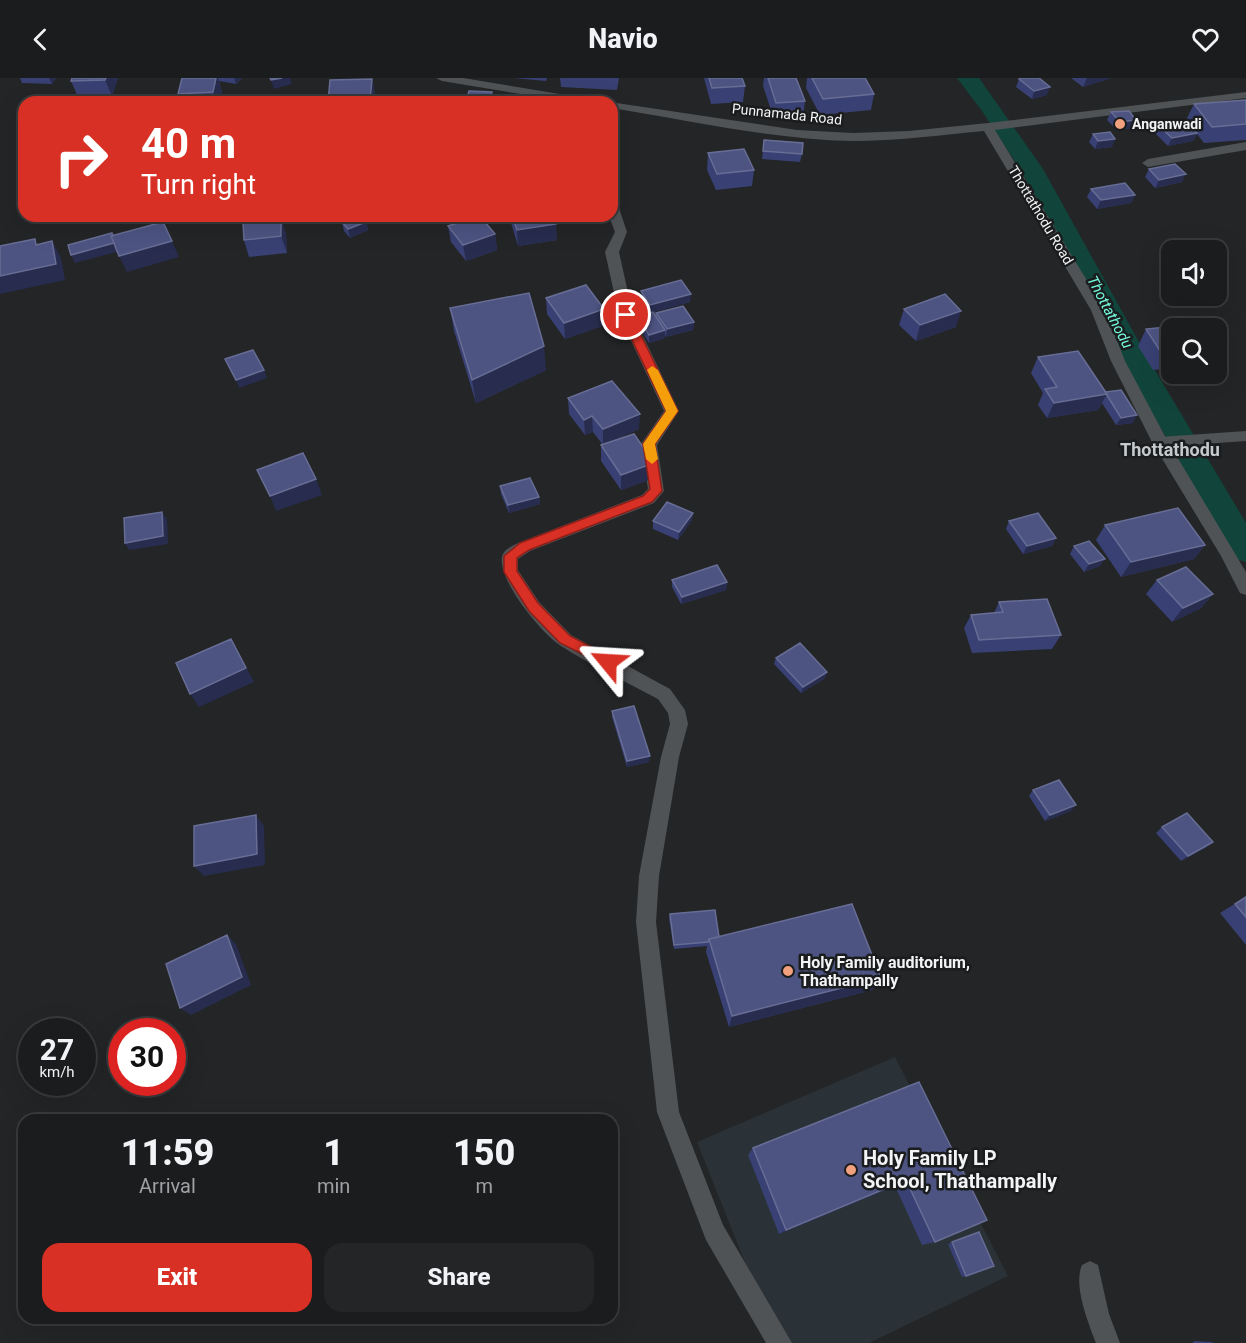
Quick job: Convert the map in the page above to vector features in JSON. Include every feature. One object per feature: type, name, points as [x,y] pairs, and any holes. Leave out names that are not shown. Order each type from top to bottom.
[{"type":"street","points":[[442,78],[548,96]]},
{"type":"street","name":"Punnamada Road","points":[[618,106],[798,134],[853,136],[909,135],[1246,95]]},
{"type":"street","name":"Thottathodu Road","points":[[992,126],[1098,310],[1118,360],[1246,588]]},
{"type":"street","points":[[1148,163],[1246,146]]},
{"type":"street","points":[[618,222],[621,232],[612,252],[626,315],[672,411],[649,444],[656,491],[648,499],[524,547],[510,556],[510,572],[533,607],[565,640],[664,694],[676,710],[679,724],[657,824],[649,876],[646,922],[668,1112],[714,1232],[780,1343]]},
{"type":"street","points":[[1163,442],[1246,436]]},
{"type":"street","points":[[1090,1273],[1097,1314],[1108,1343]]},
{"type":"shaded area","points":[[895,1057],[1008,1276],[869,1343],[777,1343],[697,1142]]},
{"type":"building","points":[[72,78],[106,78],[105,80],[71,81]]},
{"type":"building","points":[[182,78],[216,78],[213,92],[178,94]]},
{"type":"building","points":[[709,78],[742,78],[745,86],[712,88]]},
{"type":"building","points":[[768,78],[796,78],[805,101],[776,103]]},
{"type":"building","points":[[812,78],[865,78],[874,94],[823,99]]},
{"type":"building","points":[[1039,78],[1050,87],[1034,91],[1019,79]]},
{"type":"building","points":[[372,79],[370,96],[329,96],[330,80]]},
{"type":"building","points":[[469,91],[492,92],[491,96],[468,96]]},
{"type":"building","points":[[1246,100],[1246,124],[1212,127],[1194,104]]},
{"type":"building","points":[[1129,111],[1136,120],[1120,122],[1111,112]]},
{"type":"building","points":[[1183,120],[1197,133],[1172,138],[1158,125]]},
{"type":"building","points":[[1110,132],[1115,139],[1098,141],[1093,134]]},
{"type":"building","points":[[764,140],[803,143],[802,154],[763,151]]},
{"type":"building","points":[[744,149],[754,170],[717,174],[708,153]]},
{"type":"building","points":[[1175,164],[1186,174],[1159,180],[1149,169]]},
{"type":"building","points":[[1125,183],[1135,195],[1101,200],[1091,189]]},
{"type":"building","points":[[163,222],[172,241],[119,256],[111,236]]},
{"type":"building","points":[[243,222],[281,222],[281,236],[244,240]]},
{"type":"building","points":[[342,222],[366,222],[348,229]]},
{"type":"building","points":[[461,222],[485,222],[495,234],[463,245],[448,226]]},
{"type":"building","points":[[514,222],[555,222],[556,224],[517,230]]},
{"type":"building","points":[[112,233],[114,243],[71,255],[68,245]]},
{"type":"building","points":[[35,239],[36,245],[52,241],[56,264],[0,276],[0,246]]},
{"type":"building","points":[[681,280],[691,294],[650,305],[641,291]]},
{"type":"building","points":[[586,285],[604,309],[564,323],[546,298]]},
{"type":"building","points":[[529,293],[544,346],[472,380],[450,308]]},
{"type":"building","points":[[945,294],[961,311],[920,325],[904,309]]},
{"type":"building","points":[[683,306],[694,322],[667,329],[656,313]]},
{"type":"building","points":[[653,312],[665,330],[649,335],[637,316]]},
{"type":"building","points":[[1161,328],[1161,352],[1146,329]]},
{"type":"building","points":[[253,350],[264,370],[236,380],[225,359]]},
{"type":"building","points":[[1078,351],[1107,394],[1054,403],[1045,389],[1057,387],[1038,357]]},
{"type":"building","points":[[612,381],[640,414],[603,429],[592,416],[584,420],[568,398]]},
{"type":"building","points":[[1121,390],[1137,415],[1121,418],[1105,392]]},
{"type":"building","points":[[634,434],[654,463],[621,475],[601,445]]},
{"type":"building","points":[[303,453],[316,479],[270,496],[257,470]]},
{"type":"building","points":[[530,478],[539,497],[508,505],[500,486]]},
{"type":"building","points":[[667,502],[693,513],[679,532],[653,521]]},
{"type":"building","points":[[1178,508],[1205,545],[1131,562],[1105,525]]},
{"type":"building","points":[[162,512],[163,536],[125,543],[124,518]]},
{"type":"building","points":[[1038,513],[1056,538],[1027,546],[1009,521]]},
{"type":"building","points":[[1089,541],[1105,559],[1089,564],[1074,546]]},
{"type":"building","points":[[717,565],[727,582],[682,597],[672,580]]},
{"type":"building","points":[[1186,567],[1213,594],[1183,608],[1157,580]]},
{"type":"building","points":[[1047,599],[1061,635],[979,640],[971,615],[1003,612],[999,602]]},
{"type":"building","points":[[231,639],[246,668],[190,694],[176,663]]},
{"type":"building","points":[[800,643],[827,672],[803,687],[776,658]]},
{"type":"building","points":[[634,706],[650,756],[627,761],[612,711]]},
{"type":"building","points":[[1059,780],[1076,805],[1050,815],[1033,790]]},
{"type":"building","points":[[1187,813],[1213,842],[1188,856],[1162,827]]},
{"type":"building","points":[[256,815],[257,854],[194,866],[194,826]]},
{"type":"building","points":[[1246,897],[1246,917],[1235,904]]},
{"type":"building","name":"Holy Family auditorium, Thathampally","points":[[852,904],[881,978],[732,1016],[709,939]]},
{"type":"building","points":[[715,910],[719,937],[709,939],[708,942],[674,945],[670,914]]},
{"type":"building","points":[[227,935],[242,977],[180,1008],[166,964]]},
{"type":"building","name":"Holy Family LP School, Thathampally","points":[[919,1082],[987,1220],[935,1242],[906,1180],[786,1230],[753,1148]]},
{"type":"building","points":[[979,1232],[994,1266],[966,1276],[952,1242]]},
{"type":"waterway","name":"Thottathodu","points":[[968,78],[1031,169],[1135,360],[1246,550]]},
{"type":"slow traffic","points":[[652,370],[672,411],[649,444],[652,459]]},
{"type":"place","name":"Anganwadi","points":[[1120,124]]},
{"type":"place","name":"Holy Family auditorium, Thathampally","points":[[788,971]]},
{"type":"place","name":"Holy Family LP School, Thathampally","points":[[851,1170]]},
{"type":"district","name":"Thottathodu","points":[[1170,450]]},
{"type":"route","points":[[608,662],[565,640],[533,607],[510,572],[510,556],[524,547],[648,499],[656,491],[649,444],[672,411],[626,315]]}]
